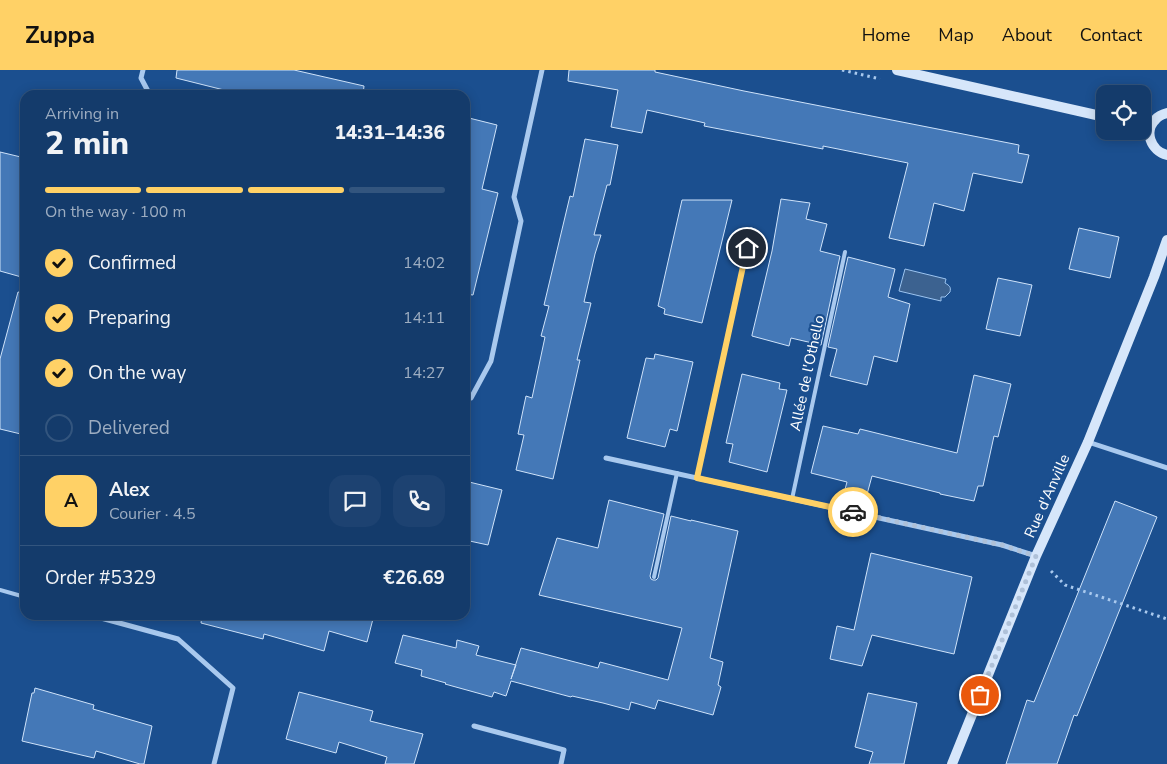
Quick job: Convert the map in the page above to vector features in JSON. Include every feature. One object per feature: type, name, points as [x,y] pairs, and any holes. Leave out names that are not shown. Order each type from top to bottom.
[{"type":"street","points":[[143,70],[141,78],[147,90]]},
{"type":"street","points":[[470,398],[491,361],[521,221],[514,197],[542,70]]},
{"type":"street","points":[[897,70],[1096,115]]},
{"type":"street","points":[[1151,125],[1155,119],[1167,113]]},
{"type":"street","points":[[1151,140],[1152,145],[1157,150],[1167,156]]},
{"type":"street","name":"Rue d'Anville","points":[[952,764],[1036,556],[1088,442],[1167,240]]},
{"type":"street","points":[[1088,442],[1167,468]]},
{"type":"street","points":[[606,458],[1002,545],[1036,556]]},
{"type":"street","points":[[108,620],[178,639],[233,688],[214,764]]},
{"type":"street","points":[[474,726],[564,750],[561,764]]},
{"type":"lane","points":[[697,478],[752,229]]},
{"type":"lane","name":"Allée de l'Othello","points":[[792,499],[844,252]]},
{"type":"lane","points":[[654,577],[677,473]]},
{"type":"lane","points":[[0,590],[20,596]]},
{"type":"path","points":[[1036,556],[1066,585],[1167,619]]},
{"type":"water","points":[[905,269],[946,279],[945,283],[950,287],[950,292],[945,297],[941,297],[941,301],[899,291]]},
{"type":"building","points":[[177,70],[294,70],[364,86],[364,90],[224,90],[176,78]]},
{"type":"building","points":[[569,70],[655,70],[655,72],[744,91],[1019,145],[1018,153],[1029,155],[1022,183],[973,173],[964,211],[934,203],[924,246],[889,238],[908,163],[823,146],[823,149],[704,126],[705,123],[647,110],[642,133],[611,127],[618,90],[568,81]]},
{"type":"building","points":[[470,118],[497,125],[482,189],[498,193],[473,295],[470,295]]},
{"type":"building","points":[[585,139],[618,145],[610,185],[607,185],[594,235],[601,235],[584,302],[591,303],[577,360],[580,360],[553,479],[516,470],[524,435],[518,434],[526,396],[532,398],[545,337],[541,336],[549,306],[544,305],[570,196],[573,197]]},
{"type":"building","points":[[0,152],[20,157],[20,277],[0,271]]},
{"type":"building","points":[[781,199],[810,203],[806,219],[827,224],[820,251],[840,256],[821,345],[791,338],[789,346],[752,336],[772,251]]},
{"type":"building","points":[[682,200],[732,200],[702,323],[664,314],[665,309],[658,306]]},
{"type":"building","points":[[1079,228],[1119,237],[1110,278],[1069,269]]},
{"type":"building","points":[[848,257],[895,269],[888,297],[910,304],[897,362],[874,356],[867,385],[830,376],[837,349],[828,347]]},
{"type":"building","points":[[998,278],[1032,285],[1020,336],[986,329]]},
{"type":"building","points":[[18,292],[20,292],[20,434],[0,429],[0,359]]},
{"type":"building","points":[[655,354],[693,362],[677,431],[670,429],[665,447],[627,438],[646,358],[654,359]]},
{"type":"building","points":[[742,374],[780,383],[779,389],[787,390],[767,472],[729,462],[733,444],[726,443]]},
{"type":"building","points":[[974,375],[1011,384],[998,437],[994,436],[983,486],[978,486],[974,501],[872,476],[866,498],[844,493],[847,482],[811,473],[823,426],[858,434],[860,429],[957,453]]},
{"type":"building","points":[[470,482],[502,490],[488,545],[470,541]]},
{"type":"building","points":[[609,500],[664,514],[650,576],[653,580],[658,578],[671,516],[738,531],[710,658],[723,662],[718,685],[721,687],[713,715],[658,700],[655,709],[631,702],[629,710],[511,681],[506,696],[494,692],[492,697],[421,676],[422,670],[395,663],[403,635],[456,648],[457,640],[479,646],[476,655],[516,665],[521,648],[598,668],[600,662],[668,680],[682,628],[539,595],[557,538],[598,548]]},
{"type":"building","points":[[1115,501],[1157,517],[1077,716],[1074,715],[1057,764],[1006,764],[1027,700],[1034,702]]},
{"type":"building","points":[[871,553],[972,577],[954,654],[872,635],[862,666],[830,659],[837,626],[854,630]]},
{"type":"building","points":[[201,620],[373,620],[367,642],[329,631],[324,651],[264,634],[263,639],[201,623]]},
{"type":"building","points":[[35,688],[94,705],[93,709],[152,726],[144,764],[96,751],[94,758],[22,741],[32,693],[34,693]]},
{"type":"building","points":[[299,692],[373,711],[370,721],[423,734],[414,764],[385,764],[387,757],[339,742],[336,753],[286,739]]},
{"type":"building","points":[[868,693],[917,703],[904,764],[869,764],[873,752],[855,747]]},
{"type":"way so far","points":[[853,512],[1002,545],[1036,556],[980,695]]},
{"type":"route","points":[[747,248],[697,478],[853,512]]}]
